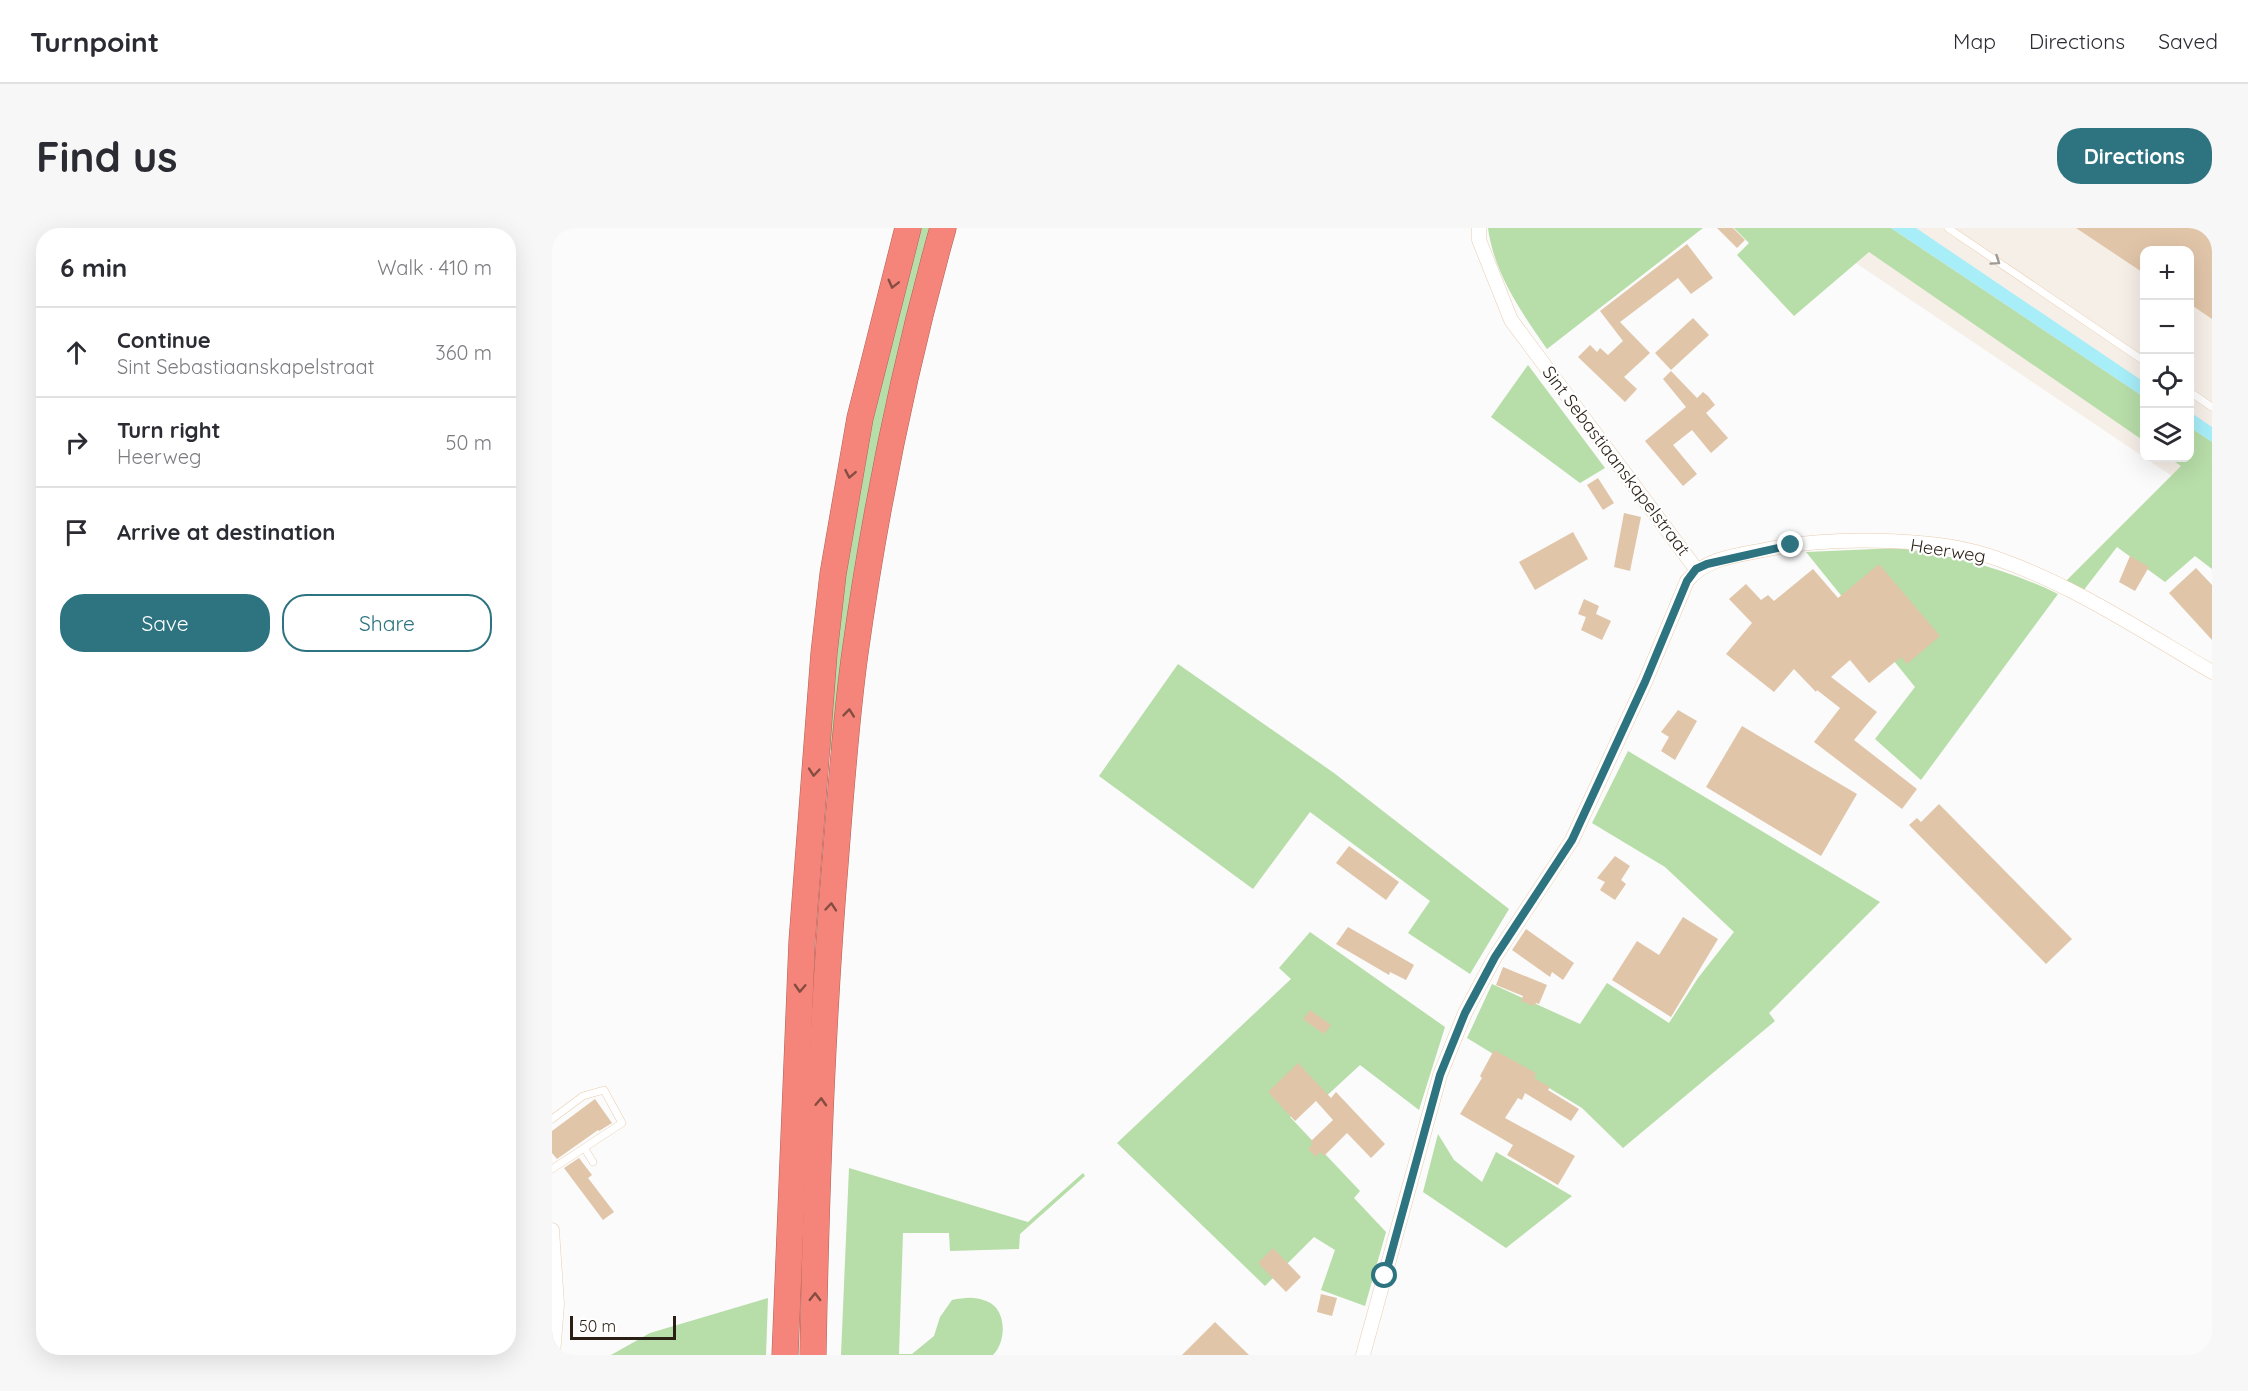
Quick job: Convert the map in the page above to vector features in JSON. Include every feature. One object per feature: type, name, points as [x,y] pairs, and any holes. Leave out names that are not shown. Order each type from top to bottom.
[{"type":"highway","points":[[785,1355],[802,940],[824,652],[833,574],[860,418],[908,228]]},
{"type":"highway","points":[[813,1355],[828,942],[854,656],[880,499],[910,356],[943,228]]},
{"type":"street","name":"Sint Sebastiaanskapelstraat","points":[[1364,1355],[1440,1075],[1465,1013],[1495,957],[1572,840],[1645,682],[1687,581],[1696,569],[1511,320],[1479,240],[1479,228]]},
{"type":"street","name":"Heerweg","points":[[1696,569],[1721,559],[1791,545],[1828,541],[1936,546],[1983,554],[2034,573],[2083,597],[2212,672]]},
{"type":"street","points":[[552,1230],[553,1355]]},
{"type":"lane","points":[[1948,228],[2140,358]]},
{"type":"lane","points":[[2194,395],[2212,407]]},
{"type":"lane","points":[[552,1119],[583,1096],[604,1090],[622,1123],[552,1169]]},
{"type":"lane","points":[[585,1149],[593,1162]]},
{"type":"shaded area","points":[[1804,228],[2212,228],[2212,503],[2151,462],[2194,462],[2194,246],[2140,246],[2140,454]]},
{"type":"green space","points":[[919,228],[934,228],[885,409],[866,510],[834,747],[826,755],[840,608],[873,398]]},
{"type":"green space","points":[[1488,228],[1703,228],[1547,349],[1518,306],[1502,276],[1491,245]]},
{"type":"green space","points":[[1734,228],[1891,228],[2140,394],[2140,438],[1869,252],[1794,316],[1737,255],[1749,243]]},
{"type":"green space","points":[[1528,365],[1605,468],[1580,483],[1491,417]]},
{"type":"green space","points":[[2194,430],[2212,442],[2212,569],[2195,556],[2165,582],[2117,547],[2083,591],[2066,581],[2181,466],[2175,462],[2194,462]]},
{"type":"green space","points":[[1899,548],[1980,565],[2020,577],[2058,594],[1921,780],[1875,739],[1915,687],[1806,552]]},
{"type":"green space","points":[[1178,664],[1334,773],[1509,909],[1470,974],[1408,933],[1430,901],[1310,812],[1253,889],[1099,776]]},
{"type":"green space","points":[[1628,751],[1880,902],[1769,1013],[1775,1021],[1623,1148],[1582,1108],[1467,1038],[1492,984],[1580,1024],[1607,983],[1669,1023],[1698,978],[1734,932],[1665,867],[1592,823]]},
{"type":"green space","points":[[1310,932],[1445,1027],[1419,1110],[1360,1065],[1321,1101],[1313,1095],[1290,1117],[1360,1191],[1354,1198],[1386,1232],[1365,1306],[1321,1290],[1335,1250],[1314,1237],[1265,1286],[1117,1143],[1291,979],[1279,968]]},
{"type":"green space","points":[[1438,1134],[1454,1160],[1482,1182],[1496,1152],[1572,1196],[1506,1248],[1423,1192]]},
{"type":"green space","points":[[849,1168],[1028,1222],[1083,1173],[1085,1176],[1020,1234],[1019,1249],[950,1251],[949,1233],[903,1233],[899,1354],[912,1354],[934,1336],[940,1317],[952,1300],[977,1298],[993,1305],[1001,1317],[1003,1325],[1001,1342],[993,1355],[841,1355]]},
{"type":"green space","points":[[768,1298],[766,1355],[611,1355],[650,1333]]},
{"type":"water","points":[[1891,228],[1916,228],[2140,379],[2140,394]]},
{"type":"water","points":[[2194,415],[2212,427],[2212,442],[2194,430]]},
{"type":"building","points":[[1717,228],[1733,228],[1745,240],[1737,248]]},
{"type":"building","points":[[2076,228],[2212,228],[2212,319],[2194,307],[2194,246],[2140,246],[2140,271]]},
{"type":"building","points":[[1687,244],[1713,278],[1691,294],[1678,278],[1620,322],[1650,353],[1624,377],[1637,389],[1625,402],[1578,357],[1590,345],[1597,352],[1600,348],[1608,355],[1623,341],[1600,311]]},
{"type":"building","points":[[1693,318],[1709,335],[1671,370],[1655,353]]},
{"type":"building","points":[[1671,371],[1697,398],[1703,392],[1708,396],[1715,405],[1706,413],[1728,438],[1711,453],[1692,430],[1673,445],[1697,474],[1683,486],[1645,441],[1686,407],[1663,379]]},
{"type":"building","points":[[1598,478],[1614,503],[1603,510],[1587,485]]},
{"type":"building","points":[[1624,513],[1641,517],[1630,571],[1614,567]]},
{"type":"building","points":[[1573,532],[1588,559],[1535,590],[1519,562]]},
{"type":"building","points":[[2130,556],[2149,567],[2135,591],[2119,582]]},
{"type":"building","points":[[1879,564],[1940,636],[1907,664],[1901,657],[1869,683],[1850,660],[1831,677],[1877,712],[1854,740],[1917,789],[1902,809],[1814,742],[1840,708],[1817,690],[1816,692],[1794,669],[1774,692],[1726,654],[1752,623],[1729,599],[1746,584],[1761,600],[1768,595],[1774,601],[1813,569],[1838,598]]},
{"type":"building","points":[[2196,568],[2212,585],[2212,640],[2169,593]]},
{"type":"building","points":[[1584,599],[1599,606],[1596,614],[1611,621],[1602,640],[1581,630],[1586,617],[1578,614]]},
{"type":"building","points":[[1678,710],[1697,721],[1675,760],[1661,751],[1669,737],[1661,732]]},
{"type":"building","points":[[1742,726],[1857,794],[1821,856],[1706,787]]},
{"type":"building","points":[[1939,804],[2072,939],[2046,964],[1909,825],[1917,818],[1921,822]]},
{"type":"building","points":[[1349,846],[1399,882],[1386,900],[1336,863]]},
{"type":"building","points":[[1615,856],[1630,866],[1621,880],[1626,884],[1615,900],[1600,890],[1605,882],[1597,878]]},
{"type":"building","points":[[1683,917],[1718,939],[1671,1017],[1612,980],[1637,941],[1659,955]]},
{"type":"building","points":[[1348,927],[1414,965],[1406,980],[1390,972],[1389,975],[1336,944]]},
{"type":"building","points":[[1526,929],[1574,963],[1563,980],[1552,972],[1550,977],[1512,950]]},
{"type":"building","points":[[1503,967],[1547,985],[1539,1004],[1536,1003],[1534,1006],[1521,1001],[1523,996],[1496,985]]},
{"type":"building","points":[[1310,1010],[1331,1025],[1324,1034],[1303,1019]]},
{"type":"building","points":[[1494,1050],[1536,1073],[1534,1078],[1550,1087],[1548,1090],[1579,1109],[1571,1121],[1525,1093],[1522,1100],[1518,1098],[1505,1118],[1575,1156],[1558,1185],[1507,1155],[1513,1145],[1460,1114],[1482,1078],[1480,1076]]},
{"type":"building","points":[[1298,1063],[1331,1098],[1336,1092],[1385,1144],[1371,1158],[1347,1133],[1324,1156],[1320,1152],[1316,1157],[1308,1149],[1313,1144],[1310,1142],[1333,1120],[1316,1101],[1295,1121],[1268,1092]]},
{"type":"building","points":[[595,1099],[612,1123],[598,1130],[557,1159],[552,1153],[552,1131]]},
{"type":"building","points":[[579,1158],[592,1175],[588,1178],[614,1212],[603,1220],[564,1168]]},
{"type":"building","points":[[1273,1248],[1301,1277],[1286,1292],[1258,1263]]},
{"type":"building","points":[[1321,1294],[1337,1298],[1332,1316],[1317,1312]]},
{"type":"building","points":[[1215,1322],[1249,1355],[1182,1355]]},
{"type":"route","points":[[1385,1276],[1440,1075],[1465,1013],[1495,957],[1572,840],[1645,682],[1687,581],[1696,569],[1721,559],[1791,545]]}]
